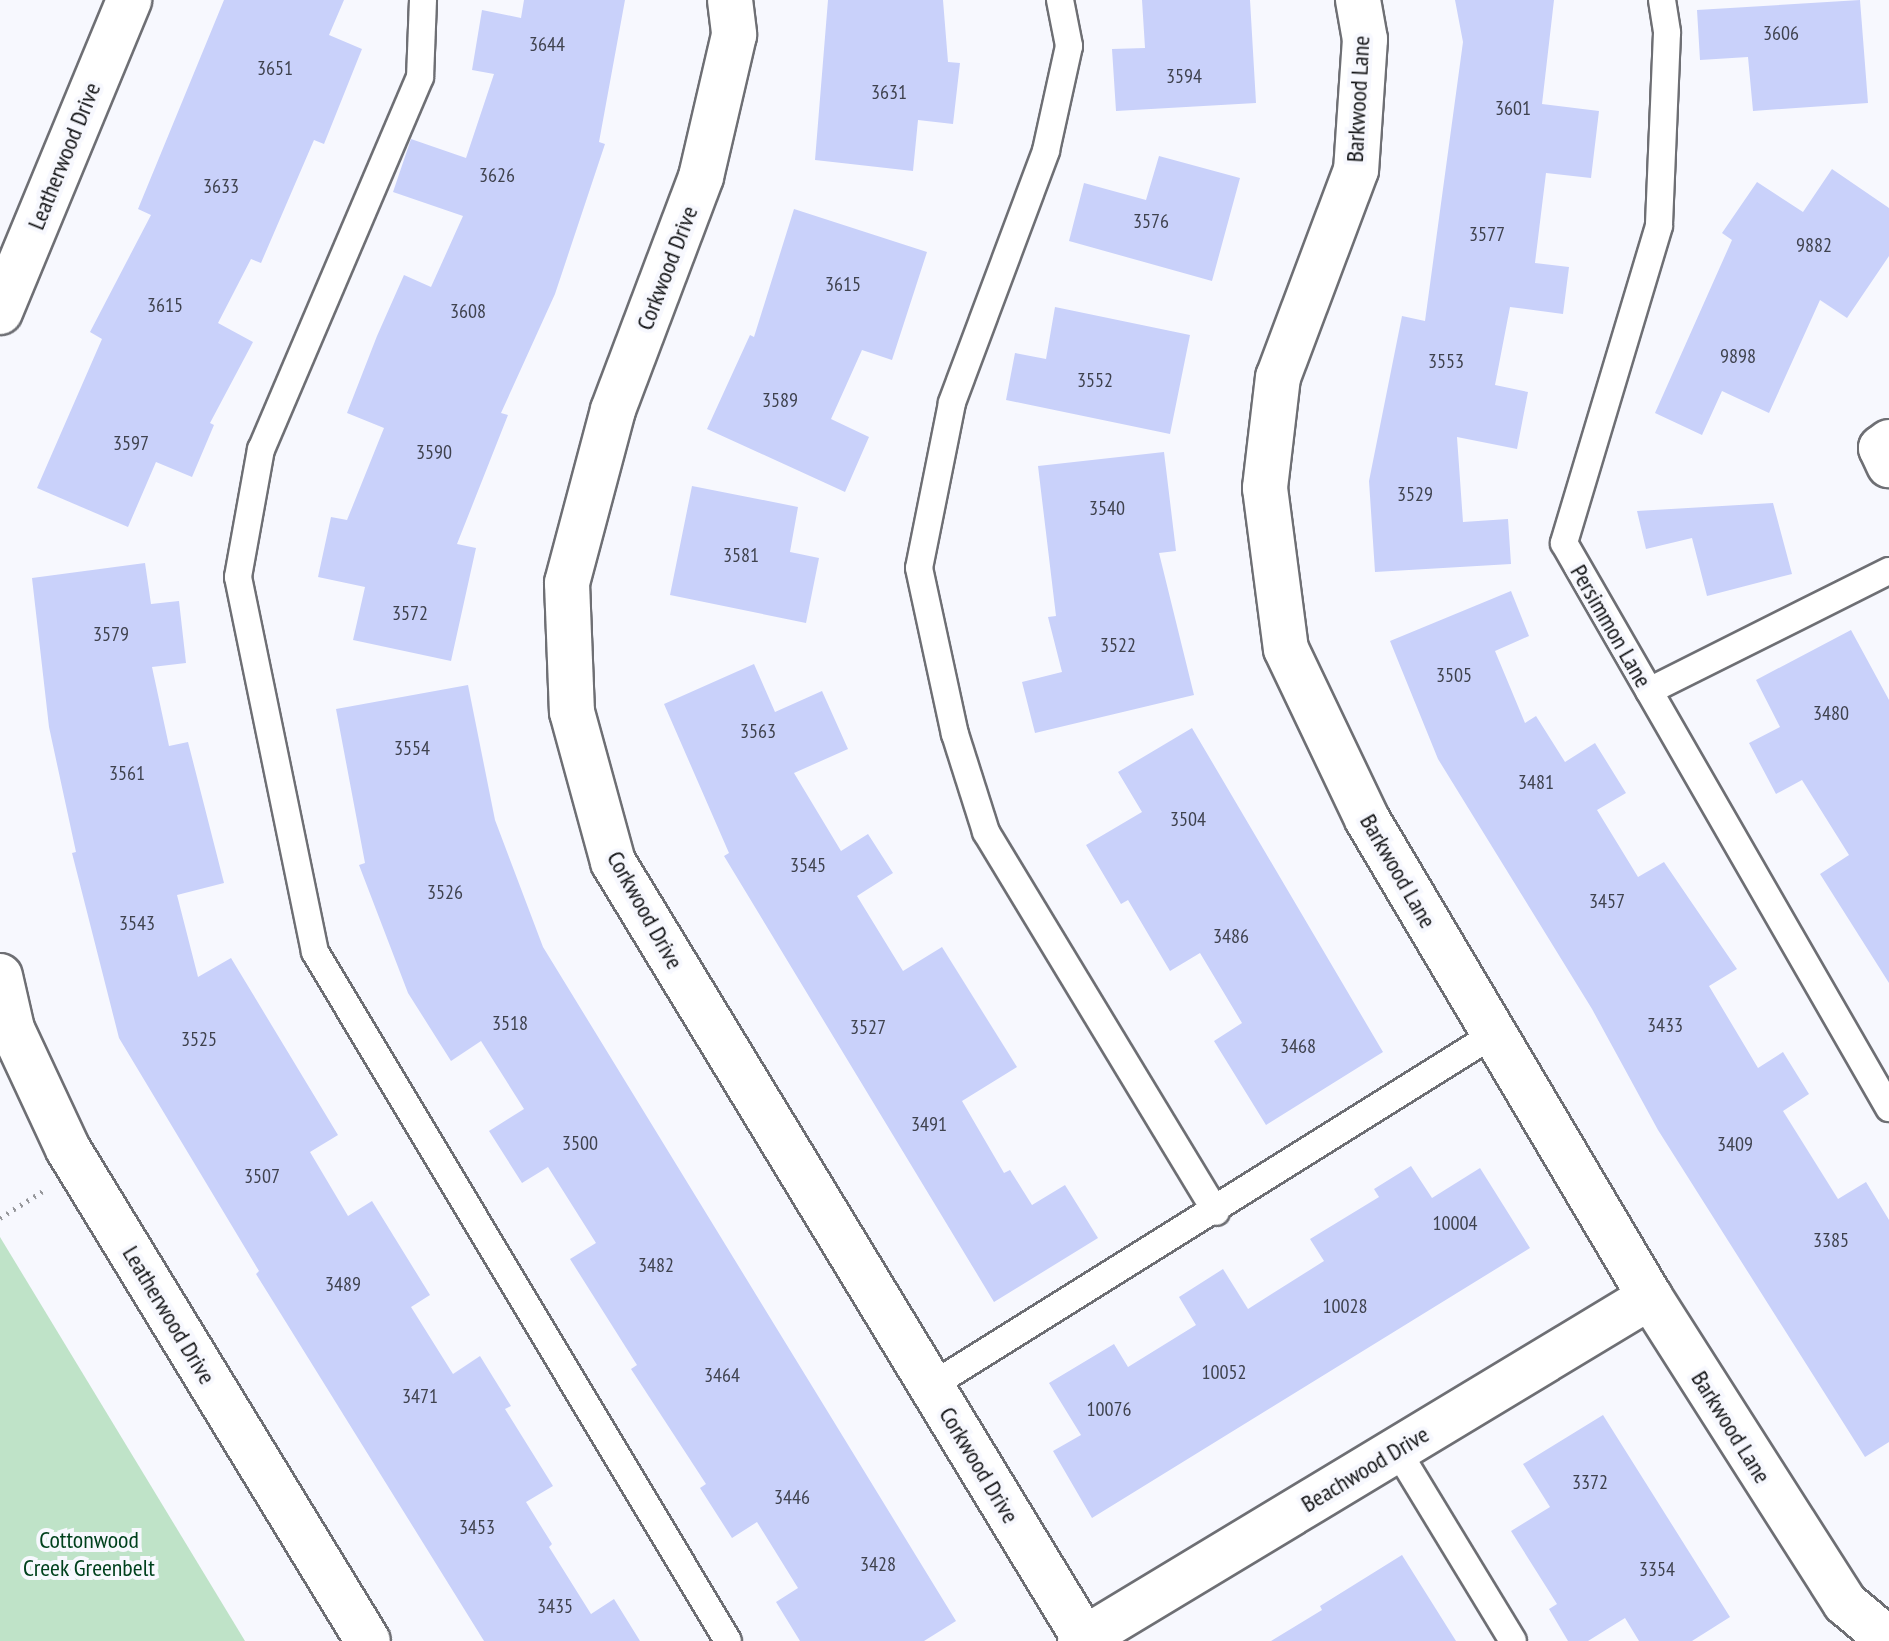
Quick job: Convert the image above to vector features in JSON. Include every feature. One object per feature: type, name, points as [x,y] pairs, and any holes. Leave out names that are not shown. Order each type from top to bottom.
[{"type":"street","name":"Leatherwood Drive","points":[[0,312],[129,0]]},
{"type":"street","name":"Corkwood Drive","points":[[730,0],[734,35],[701,177],[613,410],[567,583],[572,712],[613,862],[1084,1640]]},
{"type":"street","name":"Barkwood Lane","points":[[1358,0],[1365,39],[1356,170],[1278,377],[1267,472],[1286,649],[1367,819],[1650,1297],[1845,1603],[1889,1640]]},
{"type":"street","name":"Leatherwood Drive","points":[[0,976],[12,1029],[68,1149],[368,1641]]},
{"type":"street","name":"Beachwood Drive","points":[[1084,1640],[1650,1297]]},
{"type":"lane","points":[[423,0],[420,77],[261,449],[238,577],[315,952],[728,1641]]},
{"type":"lane","points":[[1060,0],[1069,46],[1046,151],[952,403],[919,568],[955,734],[986,832],[1216,1212]]},
{"type":"lane","name":"Persimmon Lane","points":[[1662,0],[1667,33],[1659,226],[1564,543],[1889,1108]]},
{"type":"lane","points":[[1649,691],[1889,571]]},
{"type":"lane","points":[[931,1386],[1216,1212],[1494,1034]]},
{"type":"lane","points":[[1397,1450],[1513,1641]]},
{"type":"green space","name":"Cottonwood Creek Greenbelt","points":[[0,1237],[245,1641],[0,1641]]},
{"type":"building","points":[[224,0],[344,0],[329,35],[362,49],[324,144],[314,140],[261,263],[251,259],[218,323],[253,342],[210,423],[214,425],[192,477],[156,462],[128,527],[37,488],[102,339],[90,332],[151,215],[138,209]]},
{"type":"building","points":[[524,0],[625,0],[599,142],[605,144],[555,294],[501,413],[508,415],[457,544],[476,548],[451,661],[353,640],[365,587],[318,577],[331,517],[347,520],[384,428],[347,413],[377,336],[404,275],[431,287],[463,216],[393,192],[411,139],[466,158],[494,74],[472,70],[482,10],[521,18]]},
{"type":"building","points":[[828,0],[943,0],[948,62],[960,63],[953,124],[918,120],[913,171],[815,160]]},
{"type":"building","points":[[1142,0],[1250,0],[1256,103],[1116,111],[1112,49],[1145,48]]},
{"type":"building","points":[[1455,0],[1554,0],[1542,104],[1599,111],[1591,178],[1546,173],[1535,263],[1569,267],[1563,314],[1510,307],[1495,385],[1528,392],[1517,449],[1457,437],[1463,522],[1508,519],[1511,564],[1375,572],[1369,481],[1402,316],[1425,321],[1463,42]]},
{"type":"building","points":[[1860,0],[1868,103],[1753,111],[1748,57],[1700,60],[1697,10]]},
{"type":"building","points":[[1159,156],[1240,178],[1212,281],[1069,241],[1084,183],[1146,200]]},
{"type":"building","points":[[1832,169],[1889,208],[1889,256],[1847,318],[1820,300],[1769,413],[1722,391],[1702,435],[1655,413],[1732,240],[1722,233],[1757,182],[1803,212]]},
{"type":"building","points":[[794,209],[927,252],[892,360],[862,350],[831,419],[869,437],[845,492],[707,429],[750,335],[754,337]]},
{"type":"building","points":[[1055,307],[1190,335],[1170,434],[1006,400],[1015,353],[1046,359]]},
{"type":"building","points":[[1164,452],[1176,551],[1159,553],[1194,695],[1035,733],[1022,682],[1062,672],[1048,617],[1056,616],[1038,466]]},
{"type":"building","points":[[692,486],[798,507],[790,552],[819,558],[806,623],[670,595]]},
{"type":"building","points":[[1773,503],[1792,574],[1707,596],[1692,538],[1646,549],[1637,511]]},
{"type":"building","points":[[145,563],[151,604],[179,601],[186,663],[152,667],[169,746],[188,742],[224,883],[177,895],[198,977],[231,958],[338,1135],[310,1152],[348,1216],[372,1201],[430,1295],[411,1307],[453,1374],[480,1356],[511,1406],[505,1409],[553,1486],[526,1502],[552,1544],[549,1547],[591,1614],[614,1599],[640,1641],[484,1641],[256,1274],[259,1271],[119,1038],[72,853],[76,852],[49,727],[32,578]]},
{"type":"building","points":[[1511,591],[1529,636],[1495,651],[1525,723],[1536,716],[1565,762],[1595,743],[1626,793],[1597,810],[1638,877],[1664,862],[1737,969],[1709,986],[1758,1068],[1783,1052],[1809,1094],[1783,1111],[1838,1199],[1866,1182],[1889,1220],[1889,1442],[1865,1457],[1658,1130],[1592,1009],[1438,759],[1390,641]]},
{"type":"building","points":[[1851,630],[1889,700],[1889,983],[1820,874],[1849,855],[1802,780],[1776,794],[1749,743],[1780,727],[1756,680]]},
{"type":"building","points":[[754,664],[775,712],[822,691],[848,749],[794,773],[841,851],[868,834],[893,873],[857,896],[903,971],[942,947],[1017,1067],[962,1101],[1004,1173],[1010,1170],[1032,1205],[1065,1185],[1098,1238],[994,1302],[724,856],[729,853],[664,704]]},
{"type":"building","points":[[468,685],[495,820],[543,947],[956,1621],[924,1641],[800,1641],[776,1602],[798,1588],[757,1522],[732,1538],[700,1488],[706,1484],[631,1369],[637,1365],[570,1259],[596,1243],[548,1167],[522,1183],[489,1131],[524,1109],[481,1041],[451,1061],[408,993],[359,865],[365,863],[336,709]]},
{"type":"building","points":[[1192,728],[1383,1052],[1266,1125],[1214,1041],[1242,1023],[1200,953],[1170,971],[1128,900],[1121,904],[1086,845],[1142,812],[1118,772]]},
{"type":"building","points":[[1411,1166],[1432,1198],[1480,1168],[1530,1248],[1092,1518],[1053,1451],[1081,1435],[1049,1383],[1114,1344],[1128,1367],[1196,1325],[1179,1297],[1223,1269],[1248,1309],[1324,1261],[1310,1239],[1379,1197],[1374,1189]]},
{"type":"building","points":[[1603,1415],[1730,1617],[1692,1641],[1639,1641],[1625,1618],[1588,1641],[1568,1641],[1549,1609],[1557,1604],[1511,1531],[1550,1507],[1523,1464]]},
{"type":"building","points":[[1402,1555],[1456,1641],[1271,1641],[1322,1610],[1320,1606]]}]
